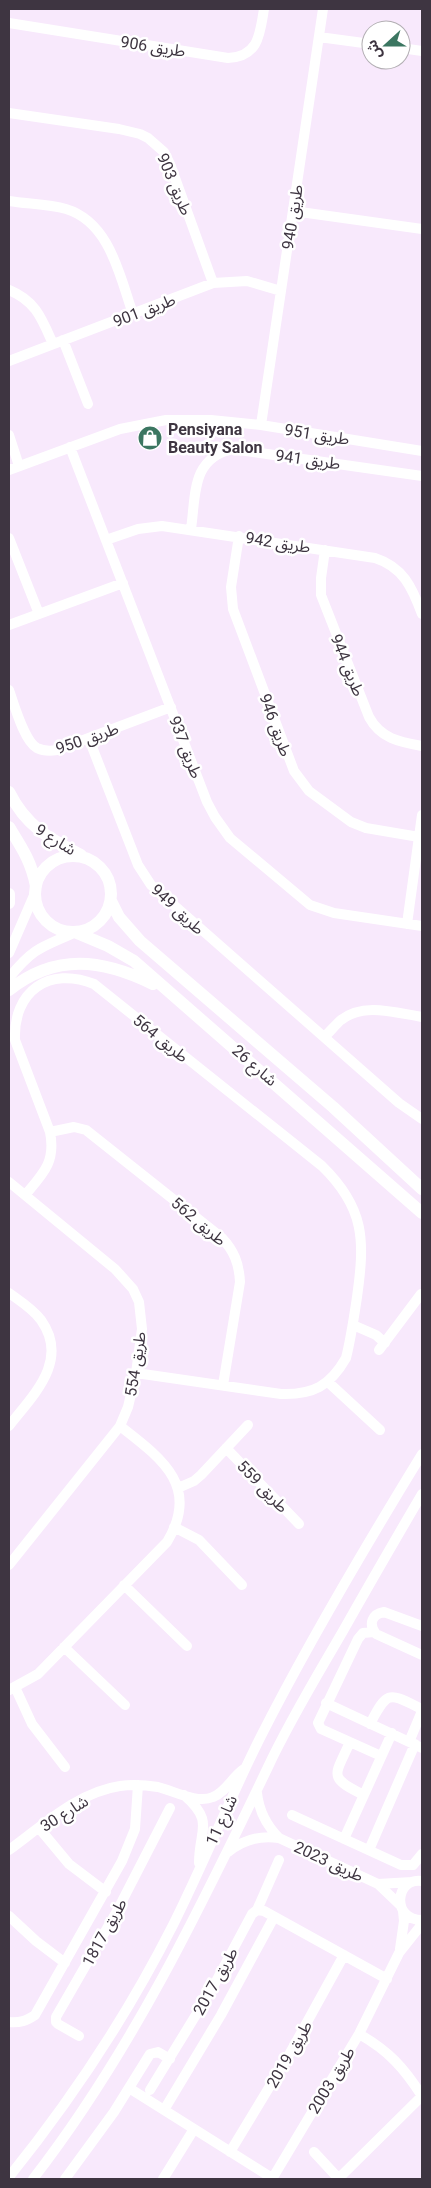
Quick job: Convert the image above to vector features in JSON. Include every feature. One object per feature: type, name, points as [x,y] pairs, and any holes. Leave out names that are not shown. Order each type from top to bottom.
[{"type":"main road","name":"شارع 9","points":[[9,792],[15,804],[28,821],[44,835],[90,859]]},
{"type":"main road","name":"شارع 9","points":[[9,827],[31,864],[35,890]]},
{"type":"main road","points":[[67,856],[90,859],[105,872],[109,881],[112,900],[109,910],[99,922],[87,931],[75,933],[62,931],[50,925],[36,905],[35,890],[40,876],[47,866],[67,856]]},
{"type":"main road","points":[[9,894],[9,903]]},
{"type":"main road","name":"شارع 26","points":[[112,900],[119,917],[140,941],[333,1108],[422,1189]]},
{"type":"main road","name":"شارع 26","points":[[75,933],[121,953],[172,993],[422,1213]]},
{"type":"main road","points":[[9,990],[20,982],[47,969],[73,962],[110,966],[135,975],[172,993]]},
{"type":"street","name":"طريق 906","points":[[9,23],[228,58],[238,58],[255,47],[261,30],[264,9]]},
{"type":"street","name":"طريق 940","points":[[261,425],[323,9]]},
{"type":"street","points":[[320,37],[361,43]]},
{"type":"street","name":"طريق 903","points":[[9,113],[119,129],[148,138],[155,143],[164,152],[170,164],[213,283]]},
{"type":"street","points":[[9,201],[66,209],[89,221],[104,239],[113,258],[133,314]]},
{"type":"street","points":[[294,211],[422,229]]},
{"type":"street","name":"طريق 901","points":[[9,361],[213,283],[247,281],[282,291]]},
{"type":"street","points":[[9,290],[19,294],[37,309],[58,342],[88,404]]},
{"type":"street","name":"طريق 951","points":[[9,470],[120,429],[166,420],[211,420],[261,425],[421,450]]},
{"type":"street","points":[[9,435],[19,466]]},
{"type":"street","points":[[421,450],[422,440]]},
{"type":"street","name":"طريق 937","points":[[70,447],[211,810],[224,831],[236,844],[297,895],[318,908],[334,913],[422,926]]},
{"type":"street","name":"طريق 941","points":[[191,529],[199,473],[212,457],[232,449],[422,476]]},
{"type":"street","name":"طريق 942","points":[[106,540],[146,527],[162,526],[240,536],[382,560],[402,574],[418,591],[422,614]]},
{"type":"street","name":"طريق 946","points":[[240,536],[231,587],[232,609],[294,771],[309,791],[351,822],[366,828],[419,837]]},
{"type":"street","points":[[9,538],[39,614]]},
{"type":"street","name":"طريق 944","points":[[325,550],[321,578],[321,595],[369,717],[377,729],[388,738],[422,746]]},
{"type":"street","points":[[9,625],[123,583]]},
{"type":"street","name":"طريق 950","points":[[9,690],[27,738],[38,748],[57,750],[171,707]]},
{"type":"street","name":"طريق 949","points":[[89,739],[138,864],[151,885],[406,1109],[422,1119]]},
{"type":"street","points":[[407,924],[422,815]]},
{"type":"street","points":[[9,954],[35,890]]},
{"type":"street","points":[[9,978],[30,954],[40,947],[75,933]]},
{"type":"street","name":"طريق 564","points":[[25,1195],[48,1166],[52,1144],[50,1132],[15,1040],[15,1025],[22,1003],[37,987],[57,978],[80,978],[94,984],[322,1166],[334,1178],[353,1209],[362,1243],[362,1261],[353,1325],[346,1358],[339,1371],[328,1382],[314,1390],[298,1395],[136,1373]]},
{"type":"street","points":[[324,1037],[341,1020],[363,1010],[380,1010],[422,1017]]},
{"type":"street","name":"طريق 562","points":[[50,1132],[74,1127],[86,1130],[222,1238],[230,1247],[238,1263],[240,1282],[223,1385]]},
{"type":"street","name":"طريق 554","points":[[9,1182],[115,1269],[133,1289],[142,1315],[136,1373],[126,1412],[120,1426],[9,1564]]},
{"type":"street","points":[[9,1294],[41,1320],[49,1335],[52,1352],[51,1364],[42,1385],[9,1426]]},
{"type":"street","points":[[353,1325],[376,1334],[382,1346],[421,1294]]},
{"type":"street","points":[[328,1382],[380,1430]]},
{"type":"street","name":"طريق 559","points":[[178,1488],[194,1480],[248,1425]]},
{"type":"street","points":[[65,1767],[32,1724],[12,1688],[38,1674],[167,1542],[174,1528],[180,1504],[178,1488],[165,1464],[156,1454],[120,1426]]},
{"type":"street","name":"طريق 559","points":[[226,1448],[300,1524]]},
{"type":"street","name":"شارع 11","points":[[9,2177],[58,2112],[116,2025],[173,1924],[246,1767],[346,1580],[422,1454]]},
{"type":"street","name":"شارع 11","points":[[33,2179],[73,2126],[128,2037],[187,1933],[228,1853],[268,1766],[309,1690],[422,1494]]},
{"type":"street","points":[[174,1528],[199,1540],[242,1585]]},
{"type":"street","points":[[124,1585],[187,1646]]},
{"type":"street","points":[[374,1632],[371,1625],[372,1619],[377,1614],[384,1612],[422,1626]]},
{"type":"street","points":[[382,1756],[319,1728],[318,1721],[360,1636],[366,1632],[374,1632],[422,1655]]},
{"type":"street","points":[[64,1647],[125,1705]]},
{"type":"street","points":[[369,1850],[415,1745],[422,1710],[398,1697],[390,1697],[381,1703],[370,1724]]},
{"type":"street","points":[[326,1703],[415,1745]]},
{"type":"street","points":[[344,1839],[392,1733]]},
{"type":"street","points":[[350,1742],[338,1770],[338,1779],[342,1784],[364,1795]]},
{"type":"street","name":"شارع 30","points":[[9,1850],[39,1828],[93,1794],[120,1786],[138,1785],[156,1787],[203,1799],[213,1797],[246,1767]]},
{"type":"street","name":"طريق 1817","points":[[9,2022],[16,2023],[35,2015],[106,1892],[122,1861],[135,1829],[138,1785]]},
{"type":"street","name":"طريق 2023","points":[[256,1792],[261,1814],[279,1838]]},
{"type":"street","name":"شارع 30","points":[[183,1795],[198,1808],[203,1818],[200,1867]]},
{"type":"street","name":"طريق 1817","points":[[79,2036],[56,2022],[56,2016],[139,1868],[170,1808]]},
{"type":"street","points":[[292,1816],[405,1866],[417,1862],[422,1854]]},
{"type":"street","name":"طريق 1817","points":[[39,1828],[69,1864],[106,1892]]},
{"type":"street","name":"طريق 2023","points":[[228,1853],[249,1840],[265,1837],[279,1838],[378,1884],[411,1918],[422,1922]]},
{"type":"street","name":"طريق 2017","points":[[150,2090],[213,1987],[252,1914],[260,1911],[279,1860]]},
{"type":"street","points":[[122,1861],[139,1868]]},
{"type":"street","points":[[399,1953],[403,1932],[402,1891],[419,1880]]},
{"type":"street","name":"طريق 2023","points":[[378,1884],[419,1880]]},
{"type":"street","points":[[260,1911],[387,1979]]},
{"type":"street","name":"طريق 1817","points":[[9,1916],[40,1945],[65,1963]]},
{"type":"street","points":[[164,2110],[222,2015],[274,1917]]},
{"type":"street","points":[[399,1953],[422,1922]]},
{"type":"street","name":"طريق 2003","points":[[272,2179],[359,2034],[399,1953]]},
{"type":"street","name":"طريق 2019","points":[[230,2152],[290,2053],[344,1955]]},
{"type":"street","points":[[53,1985],[68,1995]]},
{"type":"street","points":[[314,2152],[339,2179],[422,2096],[404,2069],[387,2052],[359,2034]]},
{"type":"street","points":[[65,2179],[99,2134],[150,2054],[158,2052],[170,2059]]},
{"type":"street","points":[[129,2088],[272,2179]]},
{"type":"street","points":[[163,2179],[194,2129]]},
{"type":"place","name":"Pensiyana Beauty Salon","points":[[150,438]]}]
